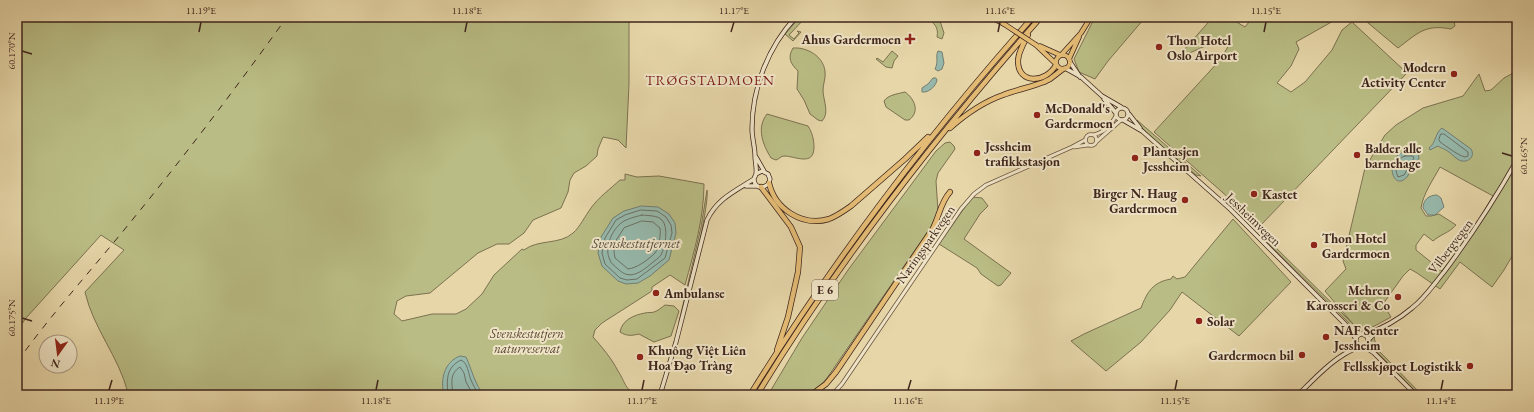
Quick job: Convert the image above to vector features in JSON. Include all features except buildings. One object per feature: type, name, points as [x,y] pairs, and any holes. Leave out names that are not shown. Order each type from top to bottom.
[{"type":"highway","name":"E 6","points":[[750,395],[816,293],[852,241],[935,132],[1033,17]]},
{"type":"highway","name":"E 6","points":[[757,395],[798,329],[898,190],[941,135],[1041,17]]},
{"type":"highway","points":[[1056,64],[1057,57],[1061,55],[1081,33],[1091,17]]},
{"type":"highway","points":[[1513,17],[1517,22]]},
{"type":"highway","points":[[994,18],[1036,45],[1056,64],[1064,69],[1068,66],[1081,33]]},
{"type":"highway","name":"E 6","points":[[1033,26],[1019,54],[1018,61],[1020,70],[1026,76],[1033,79],[1039,79],[1050,74],[1056,64]]},
{"type":"highway","points":[[1036,45],[1067,56],[1070,61]]},
{"type":"highway","name":"E 6","points":[[941,135],[963,117],[983,104],[1002,95],[1044,82],[1064,69]]},
{"type":"highway","name":"E 6","points":[[769,183],[776,201],[792,214],[810,220],[829,219],[851,206],[935,132]]},
{"type":"highway","name":"E 6","points":[[759,186],[791,227],[800,247],[798,272],[788,317],[779,342],[777,353]]},
{"type":"highway","points":[[811,395],[826,384],[840,366],[932,230],[942,203],[950,192]]},
{"type":"main road","points":[[660,395],[676,342],[707,220],[711,211],[721,200],[754,180],[756,174],[753,116],[759,82],[773,48],[796,17]]},
{"type":"main road","points":[[1070,61],[1081,77],[1102,96],[1116,115],[1122,120],[1126,118],[1128,114],[1127,110],[1102,96]]},
{"type":"main road","points":[[1064,69],[1081,77]]},
{"type":"main road","points":[[1116,115],[1118,109],[1121,107]]},
{"type":"main road","name":"Jessheimvegen","points":[[1128,114],[1142,131],[1230,209],[1348,327],[1357,344],[1362,347]]},
{"type":"main road","name":"Jessheimvegen","points":[[1122,120],[1142,131]]},
{"type":"main road","points":[[746,186],[766,186],[769,183],[769,176],[764,171],[755,156]]},
{"type":"main road","name":"Vilbergvegen","points":[[1362,347],[1381,328],[1411,309],[1426,295],[1477,227],[1517,160]]},
{"type":"main road","points":[[756,174],[764,171]]},
{"type":"main road","points":[[754,180],[759,186]]},
{"type":"main road","name":"Jessheimvegen","points":[[1348,327],[1362,334]]},
{"type":"main road","name":"Vilbergvegen","points":[[1362,334],[1381,328]]},
{"type":"main road","points":[[1298,395],[1349,350],[1362,334],[1368,341],[1374,353]]},
{"type":"main road","points":[[1349,350],[1362,347],[1374,353],[1416,395]]},
{"type":"street","name":"Næringsparkvegen","points":[[832,395],[842,384],[961,209],[974,194],[986,185],[1072,147],[1085,140],[1088,135],[1102,132],[1109,127],[1116,115]]},
{"type":"street","name":"Næringsparkvegen","points":[[1072,147],[1093,145],[1122,120]]},
{"type":"street","points":[[1093,135],[1097,140]]},
{"type":"street","points":[[1085,140],[1088,145]]},
{"type":"green space","name":"Svenskestutjern naturreservat","points":[[17,17],[630,17],[626,148],[618,140],[603,137],[597,156],[586,166],[574,173],[570,180],[568,192],[561,208],[533,220],[524,233],[509,244],[497,244],[478,253],[430,293],[406,296],[397,301],[394,314],[402,321],[432,314],[456,314],[466,309],[482,294],[494,275],[522,249],[524,250],[536,244],[562,239],[573,233],[597,201],[620,180],[625,180],[625,174],[637,177],[659,176],[704,184],[704,197],[700,222],[685,285],[670,275],[652,287],[652,291],[602,323],[595,330],[593,337],[613,362],[627,387],[637,395],[127,395],[128,393],[119,367],[94,318],[85,292],[124,250],[101,235],[26,318],[17,331]]},
{"type":"green space","points":[[800,17],[806,17],[789,35],[794,39],[799,33],[797,31],[801,32],[793,41],[785,34]]},
{"type":"green space","points":[[926,17],[939,18],[944,33],[942,39],[937,37],[937,30],[935,26]]},
{"type":"green space","points":[[1095,17],[1144,17],[1095,79],[1079,72],[1074,59]]},
{"type":"green space","points":[[1213,17],[1228,17],[1245,27],[1253,17],[1335,17],[1335,20],[1296,42],[1299,49],[1291,66],[1277,83],[1291,92],[1305,82],[1332,50],[1342,30],[1352,22],[1407,73],[1259,227],[1240,207],[1154,132],[1220,60],[1229,45],[1221,39],[1176,59]]},
{"type":"green space","points":[[1361,17],[1453,17],[1455,26],[1451,29],[1435,28],[1422,31],[1398,48]]},
{"type":"green space","points":[[793,48],[809,51],[818,57],[824,66],[825,74],[823,90],[826,114],[822,121],[810,114],[797,89],[798,71],[793,66],[790,58]]},
{"type":"green space","points":[[892,51],[898,56],[894,61],[892,68],[886,67],[876,59],[877,58],[883,62]]},
{"type":"green space","points":[[1517,71],[1517,248],[1504,270],[1492,287],[1460,262],[1440,289],[1410,269],[1403,276],[1383,304],[1391,317],[1369,329],[1371,331],[1362,332],[1354,328],[1266,241],[1264,236],[1353,324],[1325,291],[1346,269],[1343,261],[1365,168],[1385,135],[1396,125],[1423,108],[1463,96],[1479,74],[1485,91],[1491,90],[1504,78]],"holes":[[[1440,167],[1493,196],[1471,232],[1442,271],[1416,250],[1416,245],[1424,234],[1433,241],[1451,230],[1456,225],[1439,214],[1426,216],[1421,208],[1426,192]]]},
{"type":"green space","points":[[905,92],[914,102],[915,106],[914,113],[909,120],[905,120],[886,107],[884,101],[890,96]]},
{"type":"green space","points":[[767,114],[808,126],[812,133],[814,144],[811,157],[803,159],[782,156],[776,160],[771,158],[765,148],[761,131]]},
{"type":"green space","points":[[1137,120],[1201,176],[1196,175],[1165,149],[1136,121]]},
{"type":"green space","points":[[950,142],[955,149],[938,173],[936,181],[938,211],[931,227],[827,378],[820,386],[807,395],[768,395],[802,338],[848,270],[936,151],[945,143]]},
{"type":"green space","points":[[707,190],[705,214],[697,256],[687,298],[679,322],[701,227]]},
{"type":"green space","points":[[972,197],[982,198],[988,206],[980,214],[964,239],[1011,273],[1001,285],[998,286],[981,274],[977,268],[939,244]]},
{"type":"green space","points":[[1233,219],[1291,282],[1239,336],[1182,292],[1170,310],[1141,342],[1106,371],[1071,341],[1141,308],[1148,293],[1155,285],[1171,279],[1173,276],[1177,279],[1185,277]]},
{"type":"green space","points":[[665,305],[674,306],[679,311],[671,336],[654,342],[639,334],[629,335],[620,332],[623,324],[629,319],[641,314],[653,312]]},
{"type":"green space","points":[[1374,337],[1379,351],[1422,395],[1419,395],[1374,349],[1370,343]]},
{"type":"water","points":[[938,51],[942,52],[944,63],[942,69],[938,71],[935,69]]},
{"type":"water","points":[[933,78],[936,78],[937,80],[934,87],[930,90],[922,92],[922,88]]},
{"type":"water","points":[[1442,128],[1471,149],[1472,157],[1470,159],[1465,161],[1459,160],[1448,151],[1438,146],[1430,150],[1429,148]]},
{"type":"water","points":[[1404,152],[1418,152],[1419,158],[1407,177],[1402,181],[1397,181],[1392,172],[1392,166],[1398,155]]},
{"type":"water","points":[[1437,195],[1441,198],[1444,207],[1435,215],[1428,215],[1423,208],[1425,200],[1429,197]]},
{"type":"water","name":"Svenskestutjernet","points":[[641,206],[658,207],[669,214],[675,223],[676,233],[669,260],[650,276],[638,283],[626,284],[618,281],[602,266],[598,253],[601,237],[613,218],[624,211]]},
{"type":"water","points":[[460,356],[466,357],[476,382],[484,395],[444,395],[444,372],[450,363]]},
{"type":"railway","points":[[17,362],[173,169],[287,17]]},
{"type":"place","name":"Ahus Gardermoen","points":[[910,39]]},
{"type":"place","name":"Thon Hotel Oslo Airport","points":[[1159,47]]},
{"type":"place","name":"Modern Activity Center","points":[[1454,74]]},
{"type":"place","name":"McDonald's Gardermoen","points":[[1037,115]]},
{"type":"place","name":"Jessheim trafikkstasjon","points":[[977,153]]},
{"type":"place","name":"Balder alle barnehage","points":[[1357,155]]},
{"type":"place","name":"Plantasjen Jessheim","points":[[1135,158]]},
{"type":"place","name":"Kastet","points":[[1254,194]]},
{"type":"place","name":"Birger N. Haug Gardermoen","points":[[1185,200]]},
{"type":"place","name":"Thon Hotel Gardermoen","points":[[1314,245]]},
{"type":"place","name":"Ambulanse","points":[[656,293]]},
{"type":"place","name":"Mehren Karosseri & Co","points":[[1398,297]]},
{"type":"place","name":"Solar","points":[[1199,321]]},
{"type":"place","name":"NAF Senter Jessheim","points":[[1326,337]]},
{"type":"place","name":"Gardermoen bil","points":[[1302,355]]},
{"type":"place","name":"Khuông Việt Liên Hoa Đạo Tràng","points":[[640,357]]},
{"type":"place","name":"Fellsskjøpet Logistikk","points":[[1470,366]]},
{"type":"district","name":"TRØGSTADMOEN","points":[[710,80]]}]
